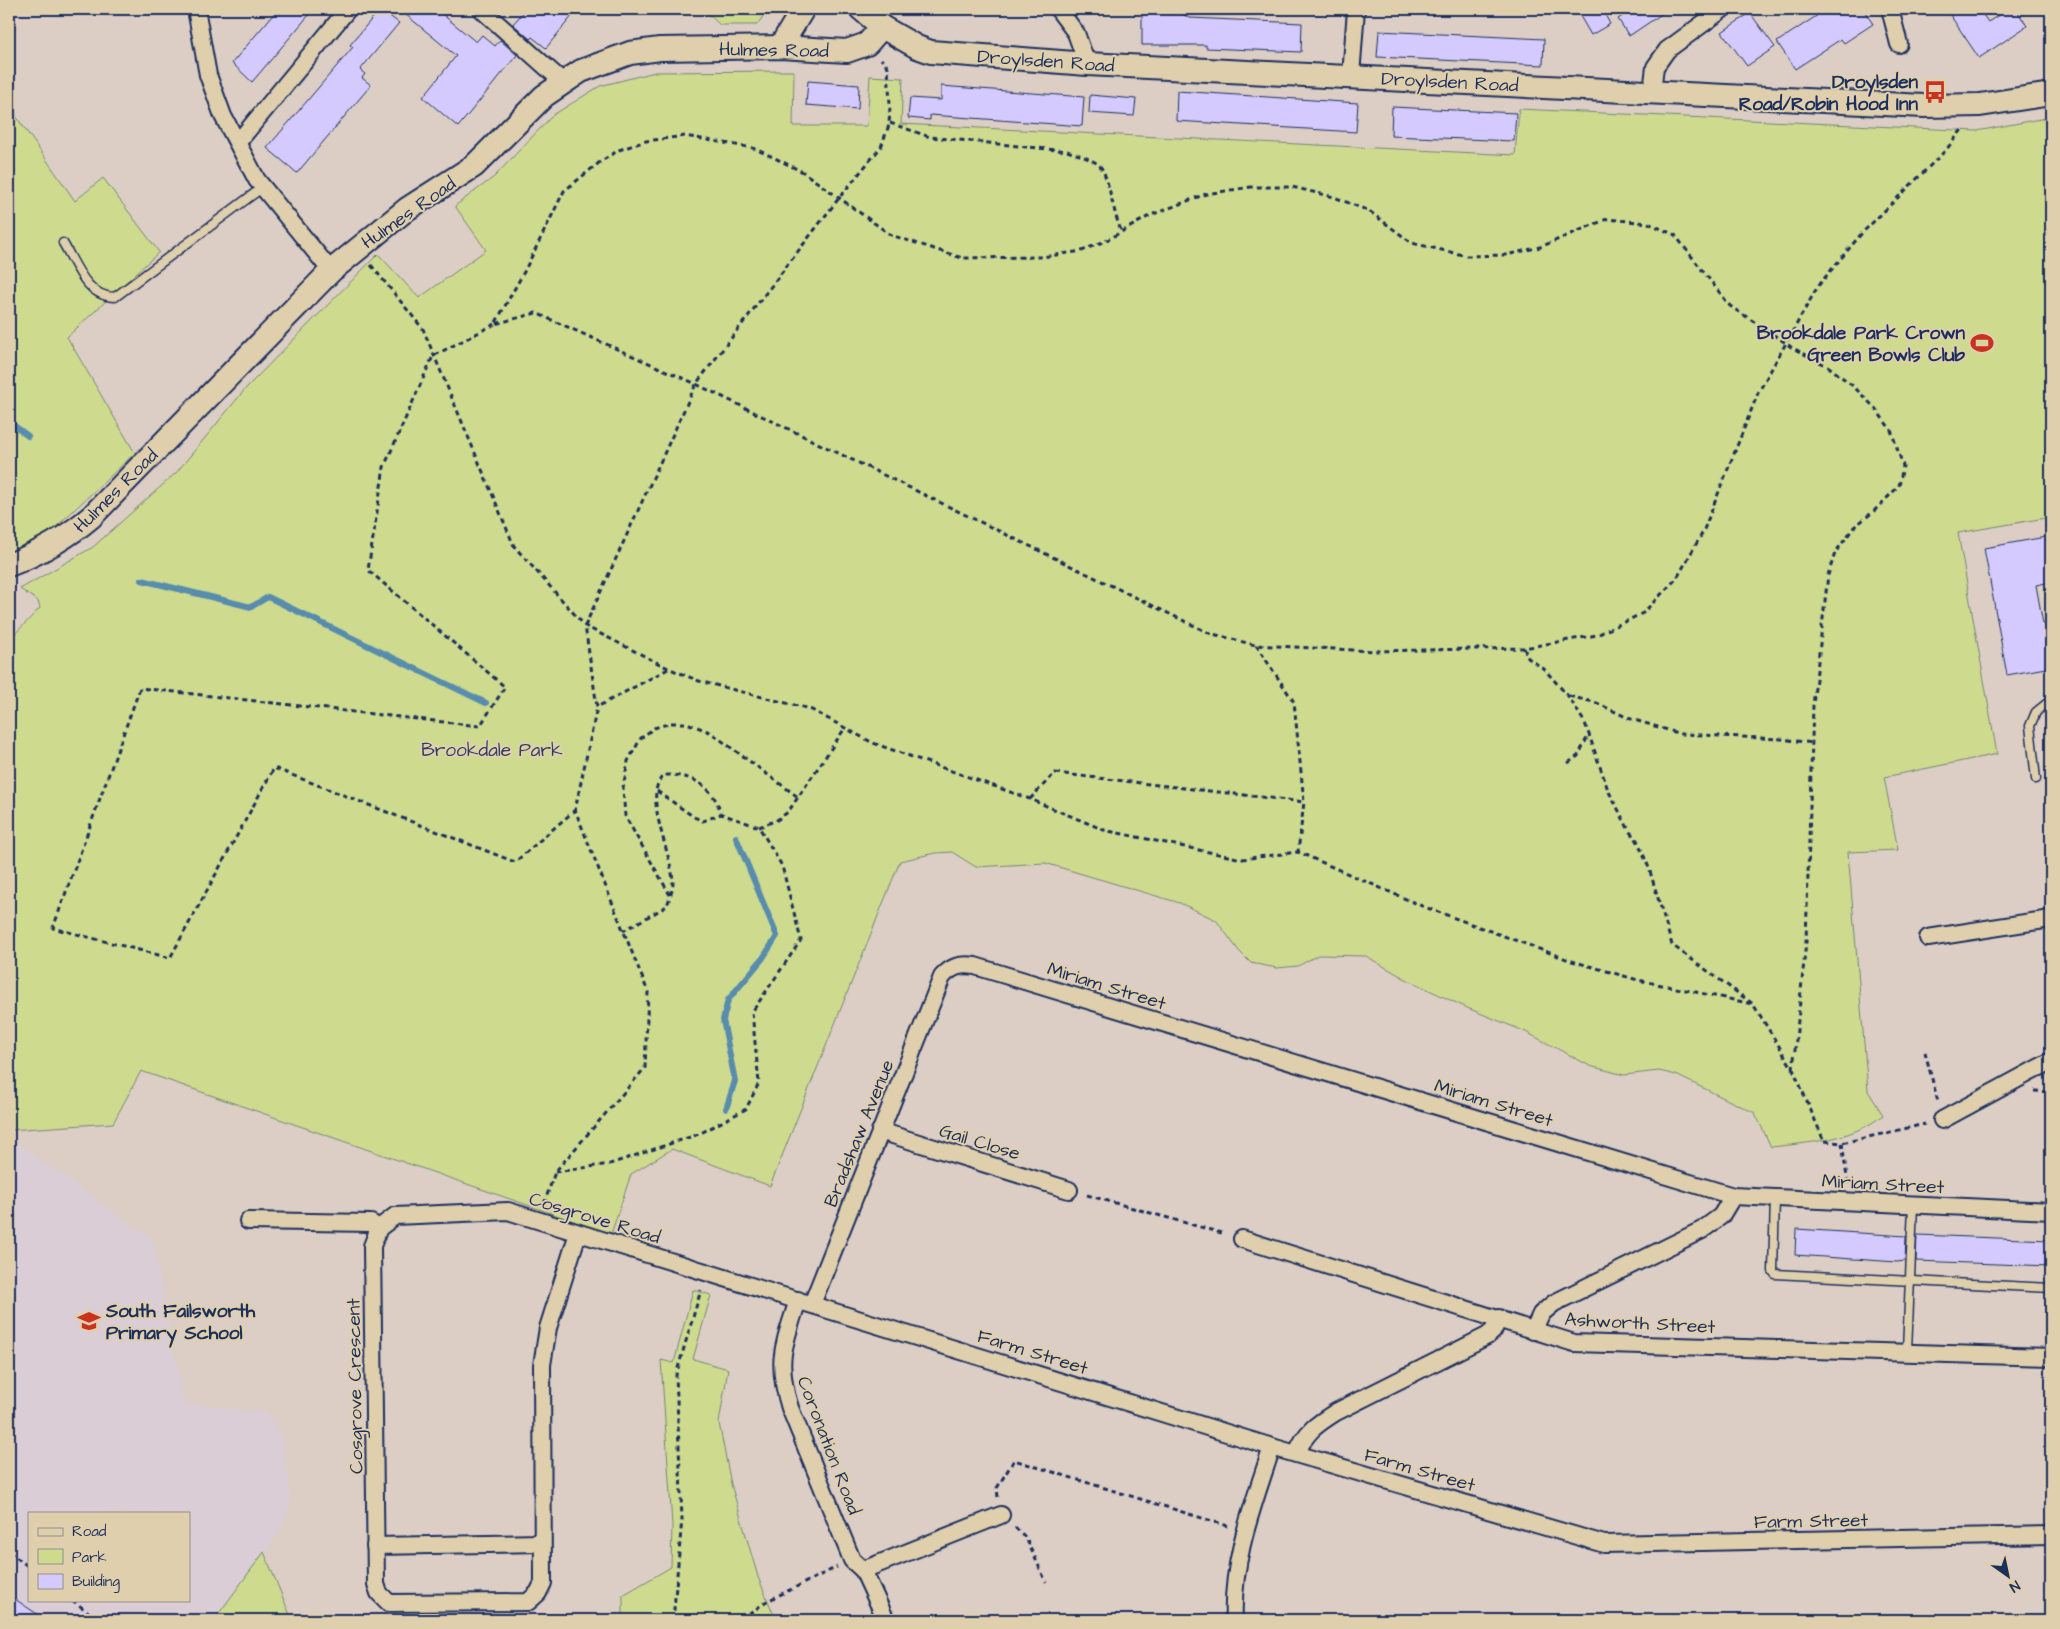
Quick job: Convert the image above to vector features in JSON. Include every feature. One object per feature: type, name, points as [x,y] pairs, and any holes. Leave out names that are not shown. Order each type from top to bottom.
[{"type":"street","points":[[196,9],[208,75],[223,116],[263,187],[331,271]]},
{"type":"street","points":[[238,142],[348,9]]},
{"type":"street","points":[[780,47],[803,9]]},
{"type":"street","name":"Droylsden Road","points":[[861,9],[882,27],[917,47],[931,52],[1086,64],[1924,106],[1980,105],[2051,94]]},
{"type":"street","points":[[1058,9],[1076,33],[1086,64]]},
{"type":"street","points":[[1350,76],[1356,9]]},
{"type":"street","points":[[1652,92],[1655,67],[1659,58],[1677,41],[1724,9]]},
{"type":"street","points":[[1890,9],[1900,44]]},
{"type":"street","points":[[491,12],[563,82]]},
{"type":"street","points":[[867,44],[882,27]]},
{"type":"street","name":"Hulmes Road","points":[[9,565],[40,553],[68,537],[91,517],[331,271],[407,209],[474,166],[492,151],[544,96],[563,82],[600,62],[630,53],[692,47],[780,47],[847,51],[867,44]]},
{"type":"street","points":[[1928,938],[2051,918]]},
{"type":"street","name":"Miriam Street","points":[[942,977],[950,969],[962,965],[975,966],[1733,1196],[2051,1211]]},
{"type":"street","name":"Bradshaw Avenue","points":[[805,1302],[880,1131],[942,977]]},
{"type":"street","points":[[1942,1120],[2051,1061]]},
{"type":"street","name":"Gail Close","points":[[880,1131],[1069,1190]]},
{"type":"street","points":[[1533,1331],[1541,1314],[1554,1303],[1702,1230],[1722,1216],[1733,1196]]},
{"type":"street","name":"Cosgrove Road","points":[[379,1228],[395,1216],[508,1211],[805,1302]]},
{"type":"street","points":[[248,1221],[371,1223],[379,1228]]},
{"type":"street","name":"Cosgrove Crescent","points":[[379,1228],[372,1246],[376,1584],[380,1593],[389,1603],[528,1602],[538,1593],[543,1583],[542,1365],[548,1328],[578,1233]]},
{"type":"street","name":"Ashworth Street","points":[[1242,1239],[1574,1343],[1907,1351],[2051,1357]]},
{"type":"street","name":"Farm Street","points":[[805,1302],[1272,1446],[1604,1544],[2051,1535]]},
{"type":"street","name":"Coronation Road","points":[[805,1302],[781,1356],[782,1383],[790,1408],[858,1565],[886,1620]]},
{"type":"street","points":[[1297,1453],[1302,1440],[1314,1426],[1336,1412],[1487,1336],[1493,1331],[1499,1318]]},
{"type":"street","points":[[1234,1620],[1233,1597],[1240,1552],[1272,1446]]},
{"type":"street","points":[[858,1565],[1001,1515]]},
{"type":"street","points":[[376,1546],[542,1542]]},
{"type":"lane","points":[[63,243],[90,288],[104,297],[115,297],[263,187]]},
{"type":"lane","points":[[2036,779],[2030,726],[2036,712],[2051,700]]},
{"type":"lane","points":[[1775,1198],[1774,1274],[2051,1288]]},
{"type":"lane","points":[[1907,1351],[1913,1205]]},
{"type":"path","points":[[538,1220],[555,1172],[645,1068],[648,992],[575,810],[597,707],[585,626],[696,384],[839,198],[881,147],[890,123],[888,67],[867,44]]},
{"type":"path","points":[[575,810],[515,862],[274,768],[170,958],[53,928],[140,688],[480,726],[505,687],[368,570],[384,466],[433,356],[495,324],[536,313],[696,384],[1200,628],[1256,645],[1374,651],[1524,648],[1597,635],[1643,613],[1677,578],[1703,532],[1758,393],[1818,286],[1862,233],[1946,150],[1980,105]]},
{"type":"path","points":[[890,123],[930,137],[1067,151],[1088,158],[1101,167],[1108,182],[1115,219],[1122,232]]},
{"type":"path","points":[[495,324],[525,270],[564,191],[600,162],[619,150],[646,141],[677,136],[722,141],[753,148],[803,172],[891,235],[962,258],[1042,257],[1082,251],[1152,215],[1206,194],[1252,187],[1292,187],[1334,196],[1369,211],[1412,243],[1467,256],[1506,255],[1540,247],[1608,219],[1648,223],[1675,235],[1730,306],[1786,343],[1829,367],[1854,386],[1875,408],[1891,430],[1903,466],[1899,486],[1873,512],[1854,527],[1835,553],[1828,575],[1813,705],[1806,942],[1793,1069]]},
{"type":"path","points":[[356,249],[423,329],[514,546],[585,626],[699,682],[810,709],[873,743],[1030,799],[1104,830],[1242,859],[1298,852],[1422,906],[1572,961],[1638,980],[1753,1004]]},
{"type":"path","points":[[1256,645],[1294,702],[1304,802],[1298,852]]},
{"type":"path","points":[[1524,648],[1528,658],[1544,669],[1568,696],[1589,734],[1608,790],[1630,832],[1637,840],[1649,868],[1672,945],[1753,1004],[1793,1069],[1824,1140],[1842,1143],[1942,1120],[1925,1052]]},
{"type":"path","points":[[597,707],[668,668]]},
{"type":"path","points":[[1568,696],[1597,703],[1628,718],[1681,734],[1781,739],[1813,743]]},
{"type":"path","points":[[670,895],[625,816],[623,788],[628,761],[641,738],[654,728],[670,723],[687,723],[710,732],[798,796]]},
{"type":"path","points":[[657,791],[694,817],[703,821],[721,814],[759,826],[776,820],[788,812],[845,728]]},
{"type":"path","points":[[1568,763],[1578,756],[1589,734]]},
{"type":"path","points":[[1030,799],[1055,773],[1304,802]]},
{"type":"path","points":[[624,931],[667,906],[670,895],[673,883],[666,843],[655,804],[656,786],[664,775],[682,775],[705,785],[718,803],[721,814]]},
{"type":"path","points":[[555,1172],[619,1161],[699,1134],[746,1108],[759,1083],[752,1012],[801,940],[782,866],[759,826]]},
{"type":"path","points":[[1842,1143],[1851,1202]]},
{"type":"path","points":[[1069,1190],[1242,1239]]},
{"type":"path","points":[[673,1620],[682,1519],[676,1375],[706,1272]]},
{"type":"path","points":[[1046,1582],[1026,1538],[1001,1515],[996,1488],[1014,1460],[1246,1531]]},
{"type":"path","points":[[9,1552],[28,1566]]},
{"type":"path","points":[[742,1620],[765,1602],[858,1565]]},
{"type":"path","points":[[75,1602],[98,1620]]},
{"type":"shaded area","name":"South Failsworth Primary School","points":[[9,1137],[153,1240],[184,1403],[267,1412],[283,1437],[291,1502],[279,1534],[214,1620],[9,1620]]},
{"type":"green space","points":[[703,9],[768,9],[757,25],[720,25]]},
{"type":"green space","name":"Brookdale Park","points":[[794,71],[793,126],[867,126],[870,76],[903,78],[901,124],[1515,155],[1519,109],[1977,131],[2051,117],[2051,517],[1958,533],[1997,754],[1884,777],[1898,850],[1848,852],[1868,1091],[1883,1115],[1858,1130],[1830,1139],[1771,1147],[1755,1113],[1676,1075],[1659,1071],[1624,1075],[1590,1066],[1526,1032],[1465,1007],[1404,978],[1366,956],[1318,955],[1298,966],[1277,968],[1251,963],[1239,951],[1216,920],[1180,903],[1045,863],[976,867],[952,852],[935,853],[900,861],[770,1186],[672,1149],[631,1174],[611,1234],[141,1071],[113,1123],[9,1130],[9,640],[40,608],[38,601],[20,589],[93,547],[176,473],[247,387],[378,254],[419,298],[486,250],[455,206],[494,177],[553,115],[600,86],[655,72]]},
{"type":"green space","points":[[9,106],[75,201],[103,178],[159,252],[67,337],[135,453],[44,538],[9,553]]},
{"type":"green space","points":[[693,1290],[711,1295],[693,1359],[728,1369],[719,1423],[731,1484],[758,1577],[776,1620],[623,1620],[623,1595],[671,1567],[672,1525],[661,1360],[674,1363]]},
{"type":"green space","points":[[264,1552],[292,1620],[214,1620]]},
{"type":"building","points":[[278,9],[314,9],[252,82],[232,63]]},
{"type":"building","points":[[380,9],[399,23],[360,70],[365,74],[362,78],[371,85],[297,173],[267,148],[353,47],[350,45]]},
{"type":"building","points":[[399,9],[436,9],[476,42],[482,35],[495,46],[500,40],[517,55],[458,127],[423,97],[456,56]]},
{"type":"building","points":[[526,9],[564,9],[572,16],[546,48],[532,37],[530,39],[513,24]]},
{"type":"building","points":[[1142,9],[1177,9],[1178,12],[1190,18],[1302,23],[1301,52],[1206,48],[1206,45],[1142,45]]},
{"type":"building","points":[[1576,9],[1602,9],[1610,24],[1591,35]]},
{"type":"building","points":[[1633,9],[1669,9],[1629,36],[1618,19]]},
{"type":"building","points":[[1827,9],[1863,9],[1873,24],[1844,43],[1841,39],[1795,69],[1777,42]]},
{"type":"building","points":[[1946,9],[1979,9],[1988,22],[2008,9],[2016,9],[2027,26],[1979,58]]},
{"type":"building","points":[[1750,13],[1775,47],[1747,66],[1722,32]]},
{"type":"building","points":[[1379,31],[1544,39],[1543,65],[1377,57]]},
{"type":"building","points":[[808,81],[859,85],[858,109],[806,105]]},
{"type":"building","points":[[941,86],[1084,97],[1082,126],[930,115],[930,120],[908,118],[910,98],[941,100]]},
{"type":"building","points":[[1177,91],[1358,103],[1356,132],[1176,121]]},
{"type":"building","points":[[1090,95],[1136,99],[1134,116],[1089,113]]},
{"type":"building","points":[[1392,107],[1516,113],[1514,141],[1391,136]]},
{"type":"building","points":[[2051,536],[2051,582],[2036,585],[2043,624],[2051,623],[2051,667],[2007,675],[1984,548]]},
{"type":"building","points":[[1796,1229],[1906,1236],[1905,1261],[1795,1255]]},
{"type":"building","points":[[1917,1235],[2051,1240],[2051,1266],[1916,1261]]},
{"type":"building","points":[[9,1595],[46,1620],[9,1620]]},
{"type":"waterway","points":[[9,422],[28,436]]},
{"type":"waterway","points":[[142,580],[251,607],[268,597],[486,703]]},
{"type":"waterway","points":[[726,1109],[735,1081],[723,1020],[728,1000],[763,958],[777,936],[736,837]]},
{"type":"place","name":"Droylsden Road/Robin Hood Inn","points":[[1935,92]]},
{"type":"place","name":"Brookdale Park Crown Green Bowls Club","points":[[1982,343]]},
{"type":"place","name":"South Failsworth Primary School","points":[[89,1321]]}]
